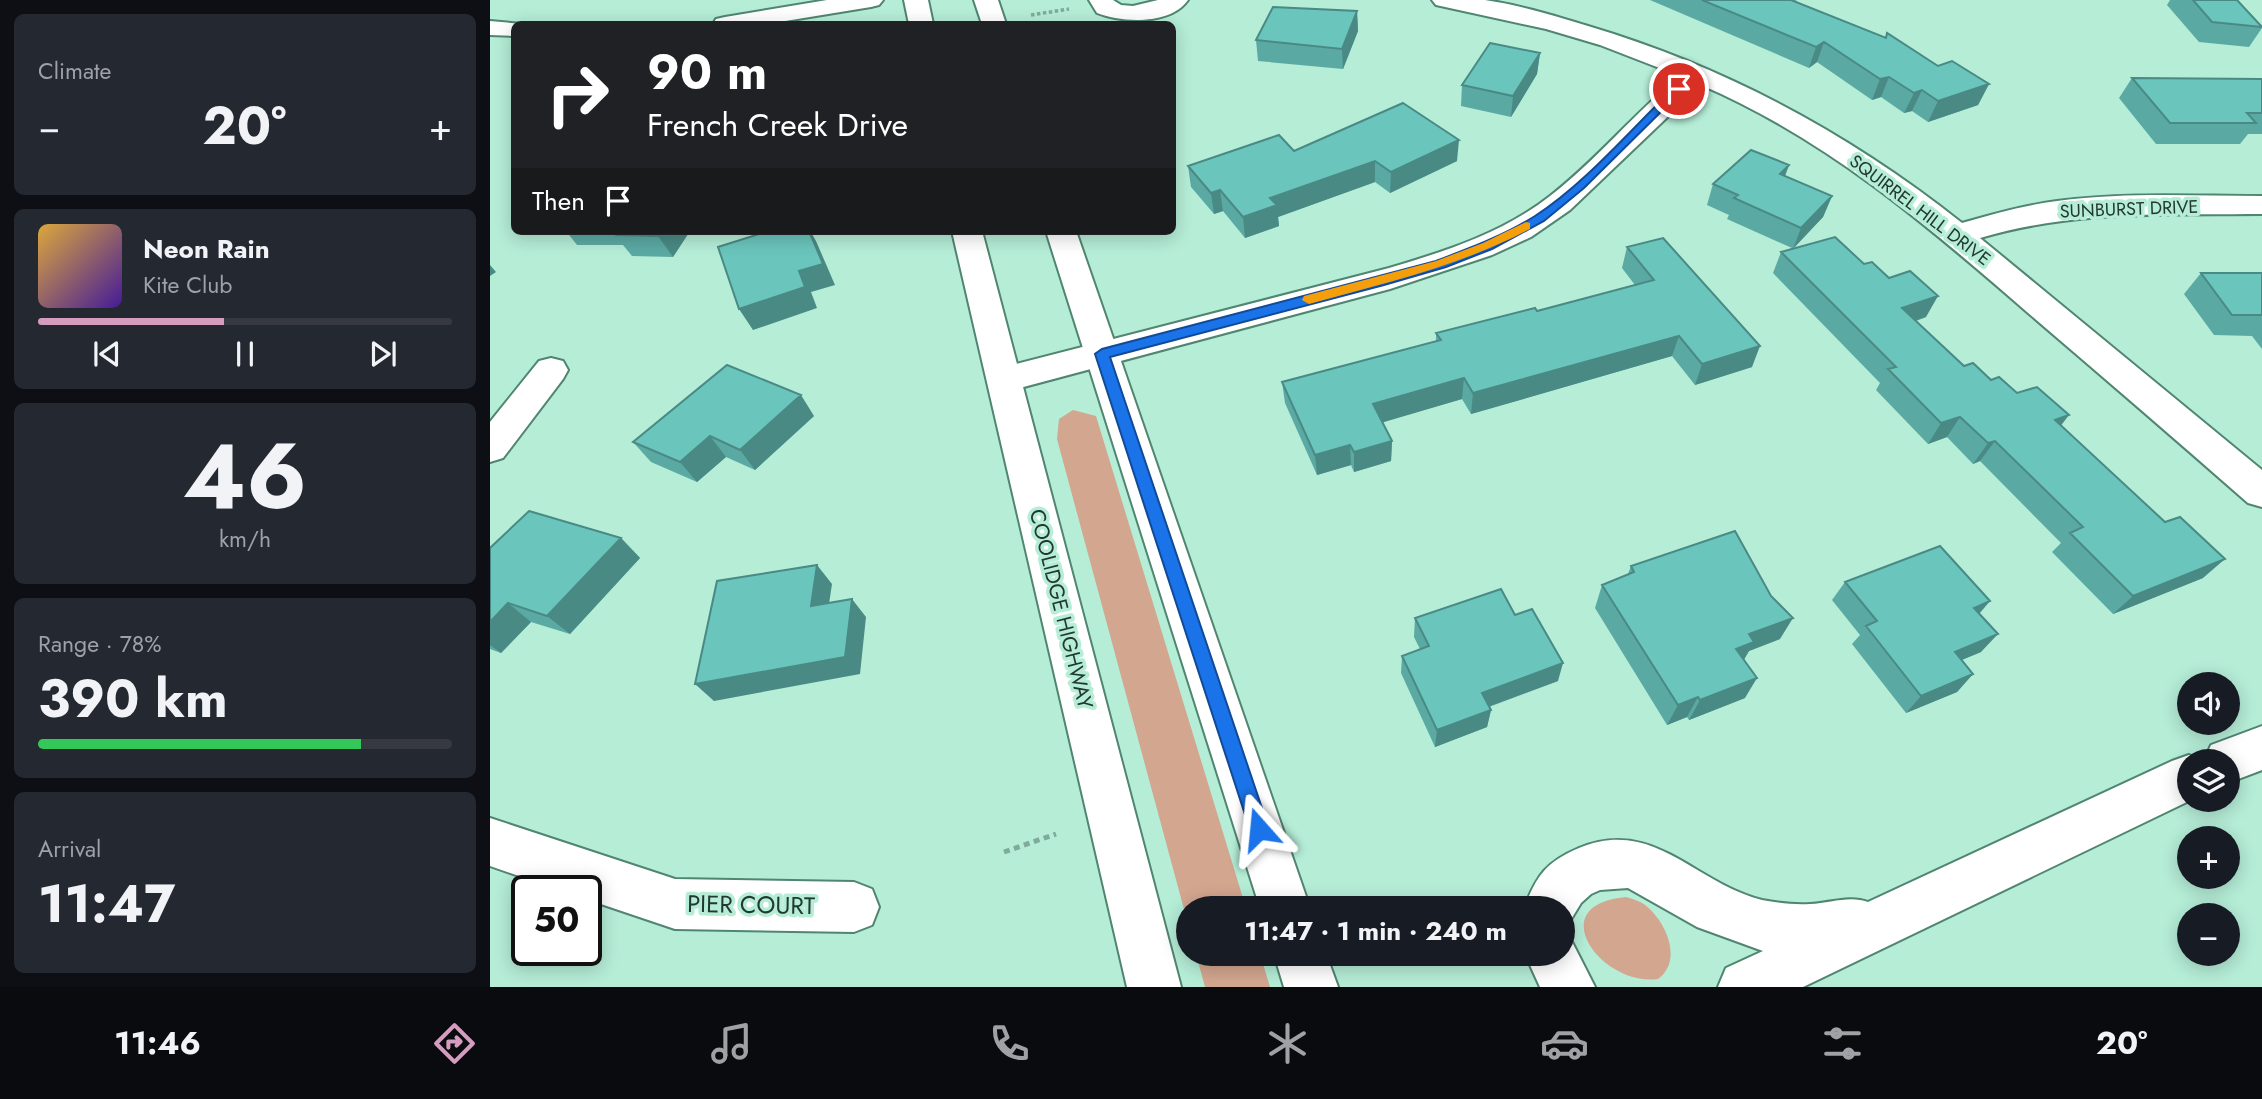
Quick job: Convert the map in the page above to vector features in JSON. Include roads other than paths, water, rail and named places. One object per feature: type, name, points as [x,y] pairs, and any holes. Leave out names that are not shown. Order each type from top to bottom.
[{"type":"street","points":[[743,21],[871,0]]},
{"type":"street","points":[[916,0],[920,21]]},
{"type":"street","points":[[986,0],[993,21]]},
{"type":"street","points":[[1101,0],[1106,8],[1124,14],[1148,13],[1176,0]]},
{"type":"street","name":"SQUIRREL HILL DRIVE","points":[[1444,0],[1569,28],[1697,75],[1823,138],[1912,198],[2262,492]]},
{"type":"street","points":[[490,28],[511,29]]},
{"type":"street","points":[[1005,379],[1441,264],[1488,246],[1550,210],[1580,186],[1679,89],[1697,75]]},
{"type":"street","name":"SUNBURST DRIVE","points":[[1957,235],[2028,215],[2067,209],[2262,205]]},
{"type":"street","name":"COOLIDGE HIGHWAY","points":[[968,235],[1154,987]]},
{"type":"street","points":[[1062,235],[1281,896]]},
{"type":"street","points":[[490,448],[551,370]]},
{"type":"street","points":[[2240,756],[2262,748]]},
{"type":"street","points":[[1745,987],[2177,783]]},
{"type":"street","name":"PIER COURT","points":[[490,842],[675,904],[854,906]]},
{"type":"street","points":[[1556,896],[1564,882],[1586,869],[1611,863],[1641,866],[1718,910],[1767,926],[1827,930],[1899,913]]},
{"type":"street","points":[[1304,966],[1311,987]]},
{"type":"street","points":[[1557,966],[1568,987]]}]
